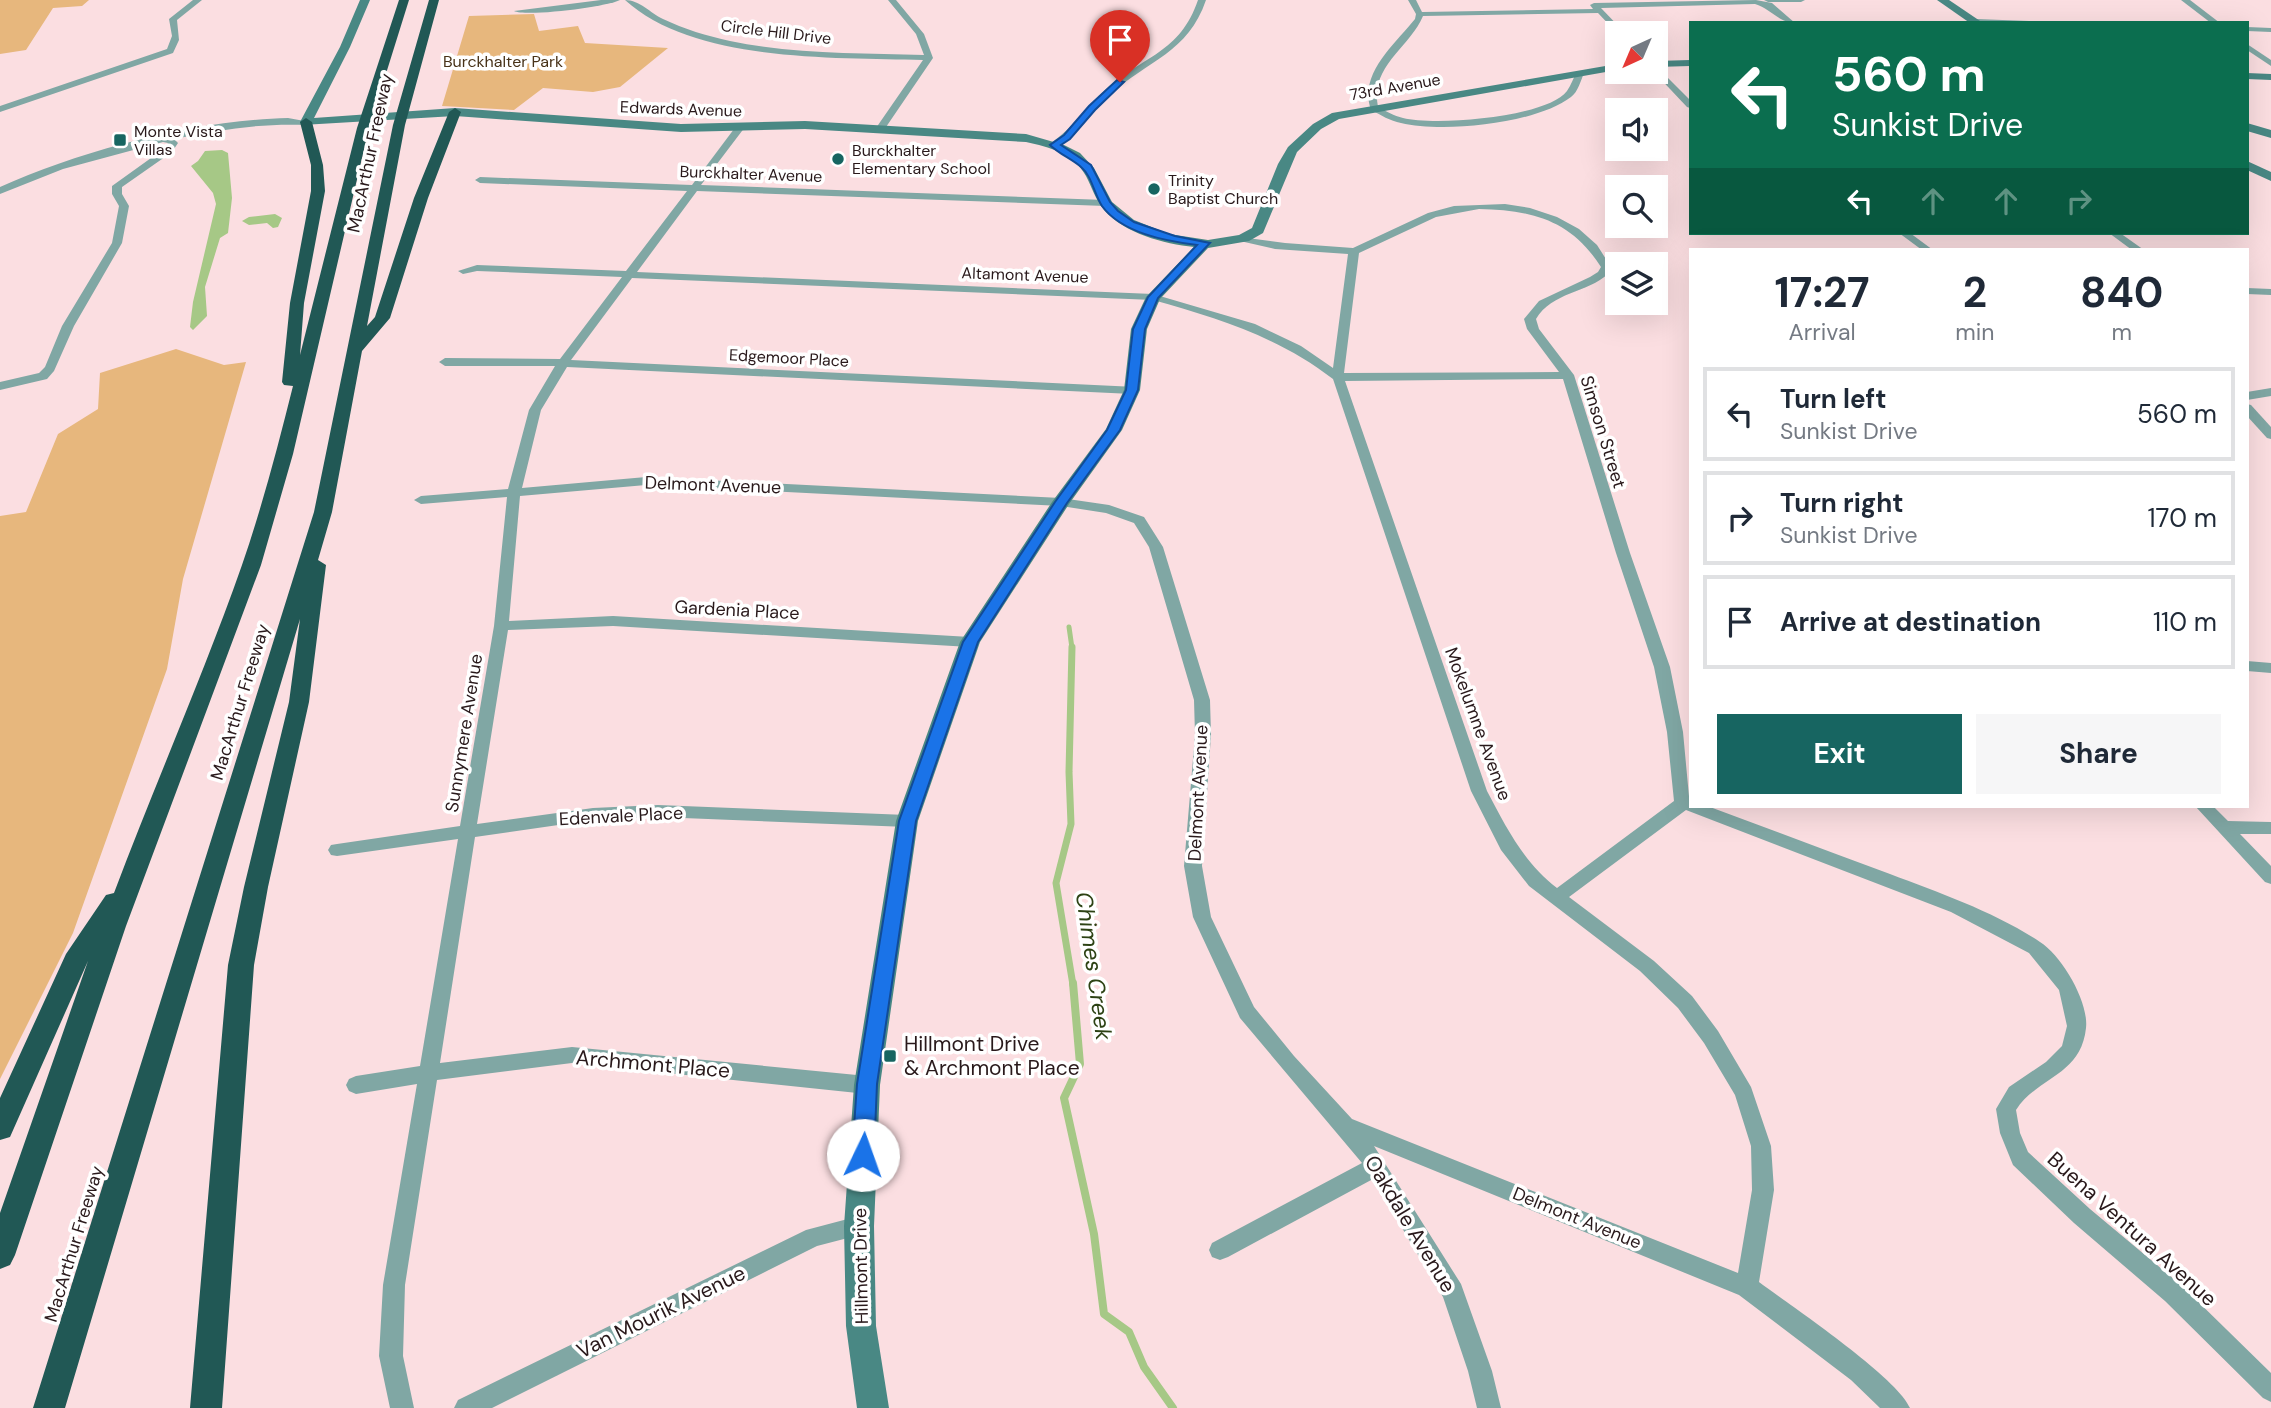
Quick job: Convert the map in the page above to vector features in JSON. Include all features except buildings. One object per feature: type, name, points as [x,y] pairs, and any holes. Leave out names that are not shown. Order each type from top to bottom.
[{"type":"highway","name":"MacArthur Freeway","points":[[0,1255],[130,880],[244,586],[283,456],[362,127],[404,0]]},
{"type":"highway","name":"MacArthur Freeway","points":[[49,1408],[323,512],[399,125],[434,0]]},
{"type":"highway","points":[[355,351],[382,318],[421,198],[455,112]]},
{"type":"highway","points":[[283,456],[297,303],[318,191],[317,164],[306,122]]},
{"type":"highway","points":[[206,1408],[241,965],[301,691],[323,512]]},
{"type":"highway","points":[[0,1128],[75,961],[130,880]]},
{"type":"main road","points":[[306,122],[345,47],[365,0]]},
{"type":"main road","points":[[1942,0],[1975,21]]},
{"type":"main road","points":[[1668,65],[1689,63]]},
{"type":"main road","points":[[2249,67],[2271,66]]},
{"type":"main road","name":"73rd Avenue","points":[[1244,239],[1258,230],[1283,161],[1293,147],[1322,122],[1352,111],[1605,70]]},
{"type":"main road","points":[[2249,76],[2271,77]]},
{"type":"main road","name":"Edwards Avenue","points":[[306,122],[455,112],[681,128],[805,125],[881,128],[1002,135],[1054,145]]},
{"type":"main road","points":[[2249,122],[2271,128]]},
{"type":"main road","points":[[2249,128],[2271,134]]},
{"type":"main road","points":[[1054,145],[1087,167],[1105,203],[1122,219],[1149,232],[1205,243],[1244,239]]},
{"type":"main road","points":[[2249,165],[2271,177]]},
{"type":"main road","name":"Hillmont Drive","points":[[873,1408],[861,1326],[859,1226],[867,1084],[908,821],[970,642],[1061,502],[1114,430],[1132,390],[1139,329],[1153,297],[1205,243]]},
{"type":"street","points":[[0,108],[170,51],[175,46],[176,36],[173,19],[198,0]]},
{"type":"street","points":[[517,11],[616,0]]},
{"type":"street","name":"Circle Hill Drive","points":[[629,0],[660,23],[729,43],[809,52],[929,58]]},
{"type":"street","points":[[881,128],[929,58],[928,46],[921,33],[892,0]]},
{"type":"street","points":[[1054,145],[1067,137],[1109,91],[1131,73],[1159,58],[1176,42],[1193,25],[1202,0]]},
{"type":"street","points":[[1412,0],[1420,14],[1419,19],[1394,47],[1379,71],[1370,98],[1374,108],[1390,117],[1414,123],[1478,122],[1524,112],[1563,98],[1570,93],[1580,73]]},
{"type":"street","points":[[1420,14],[1801,0]]},
{"type":"street","points":[[2185,0],[2213,21]]},
{"type":"street","points":[[1766,1],[1789,21]]},
{"type":"street","points":[[1594,6],[1609,21]]},
{"type":"street","points":[[2249,29],[2271,30]]},
{"type":"street","points":[[2249,48],[2271,66]]},
{"type":"street","points":[[1668,80],[1689,104]]},
{"type":"street","points":[[0,191],[75,162],[168,138],[192,133],[204,134],[306,122]]},
{"type":"street","name":"Sunnymere Avenue","points":[[402,1408],[391,1356],[394,1285],[501,625],[514,492],[535,410],[563,363],[740,127]]},
{"type":"street","points":[[0,386],[43,376],[50,368],[68,326],[117,243],[124,206],[117,194],[117,186],[169,150],[173,143],[168,138]]},
{"type":"street","name":"Burckhalter Avenue","points":[[480,180],[1105,203]]},
{"type":"street","name":"Simson Street","points":[[1244,239],[1263,245],[1354,251],[1431,216],[1465,209],[1500,207],[1532,212],[1569,226],[1602,258],[1606,267],[1603,274],[1549,299],[1538,307],[1530,319],[1533,329],[1568,375],[1622,553],[1662,667],[1689,805]]},
{"type":"street","points":[[1907,235],[1925,248]]},
{"type":"street","points":[[2116,235],[2136,248]]},
{"type":"street","name":"Mokelumne Avenue","points":[[1354,251],[1338,377],[1479,791],[1507,845],[1535,881],[1647,966],[1685,1002],[1711,1037],[1744,1093],[1760,1146],[1763,1190],[1747,1287]]},
{"type":"street","name":"Altamont Avenue","points":[[463,271],[477,268],[1153,297],[1244,325],[1308,355],[1338,377]]},
{"type":"street","points":[[2249,291],[2271,292]]},
{"type":"street","name":"Edgemoor Place","points":[[444,362],[563,363],[1132,390]]},
{"type":"street","points":[[1338,377],[1568,375]]},
{"type":"street","points":[[2249,396],[2271,392]]},
{"type":"street","points":[[2249,410],[2271,435]]},
{"type":"street","name":"Delmont Avenue","points":[[421,500],[646,481],[1061,502],[1109,509],[1139,520],[1156,547],[1202,700],[1203,735],[1193,866],[1202,917],[1247,1012],[1287,1062],[1345,1125],[1747,1287],[1859,1373],[1898,1408]]},
{"type":"street","name":"Gardenia Place","points":[[501,625],[613,621],[970,642]]},
{"type":"street","points":[[2249,666],[2271,668]]},
{"type":"street","points":[[1556,897],[1689,805]]},
{"type":"street","name":"Buena Ventura Avenue","points":[[1697,808],[1957,907],[2036,948],[2068,987],[2077,1026],[2071,1049],[2053,1068],[2016,1093],[2006,1109],[2010,1133],[2020,1158],[2082,1216],[2173,1293],[2271,1390]]},
{"type":"street","points":[[2205,808],[2271,877]]},
{"type":"street","name":"Edenvale Place","points":[[337,850],[593,814],[658,811],[908,821]]},
{"type":"street","points":[[2224,827],[2271,828]]},
{"type":"street","name":"Archmont Place","points":[[356,1085],[429,1072],[572,1055],[867,1084]]},
{"type":"street","name":"Oakdale Avenue","points":[[1345,1125],[1377,1166],[1453,1292],[1480,1371],[1489,1408]]},
{"type":"street","points":[[1220,1250],[1377,1166]]},
{"type":"street","name":"Van Mourik Avenue","points":[[466,1408],[814,1237],[859,1226]]},
{"type":"green space","points":[[0,0],[89,0],[82,6],[53,8],[26,50],[0,54]]},
{"type":"green space","name":"Burckhalter Park","points":[[534,14],[539,31],[578,26],[585,43],[668,48],[620,87],[593,92],[543,88],[514,110],[442,106],[469,16]]},
{"type":"green space","points":[[176,349],[224,365],[246,362],[183,579],[167,669],[73,933],[0,1079],[0,516],[26,512],[58,434],[98,409],[100,373]]},
{"type":"shaded area","points":[[222,150],[228,153],[232,198],[228,233],[220,238],[205,287],[207,316],[193,330],[190,327],[193,302],[216,204],[213,193],[191,166],[205,151]]},
{"type":"waterway","name":"Chimes Creek","points":[[249,221],[275,218],[273,224]]},
{"type":"waterway","name":"Chimes Creek","points":[[1069,627],[1072,648]]},
{"type":"waterway","name":"Chimes Creek","points":[[1072,648],[1069,772],[1071,824],[1056,883],[1073,985]]},
{"type":"waterway","name":"Chimes Creek","points":[[1073,983],[1080,1064],[1064,1098],[1094,1234],[1104,1314],[1129,1332],[1144,1367],[1173,1408]]},
{"type":"place","name":"Monte Vista Villas","points":[[120,140]]},
{"type":"place","name":"Burckhalter Elementary School","points":[[838,159]]},
{"type":"place","name":"Trinity Baptist Church","points":[[1154,189]]},
{"type":"place","name":"Hillmont Drive & Archmont Place","points":[[890,1056]]},
{"type":"route","points":[[863,1155],[867,1084],[908,821],[970,642],[1061,502],[1122,415],[1132,390],[1139,329],[1153,297],[1205,243],[1173,239],[1130,224],[1105,203],[1087,167],[1066,150],[1054,145],[1067,137],[1092,108],[1120,82]]}]
